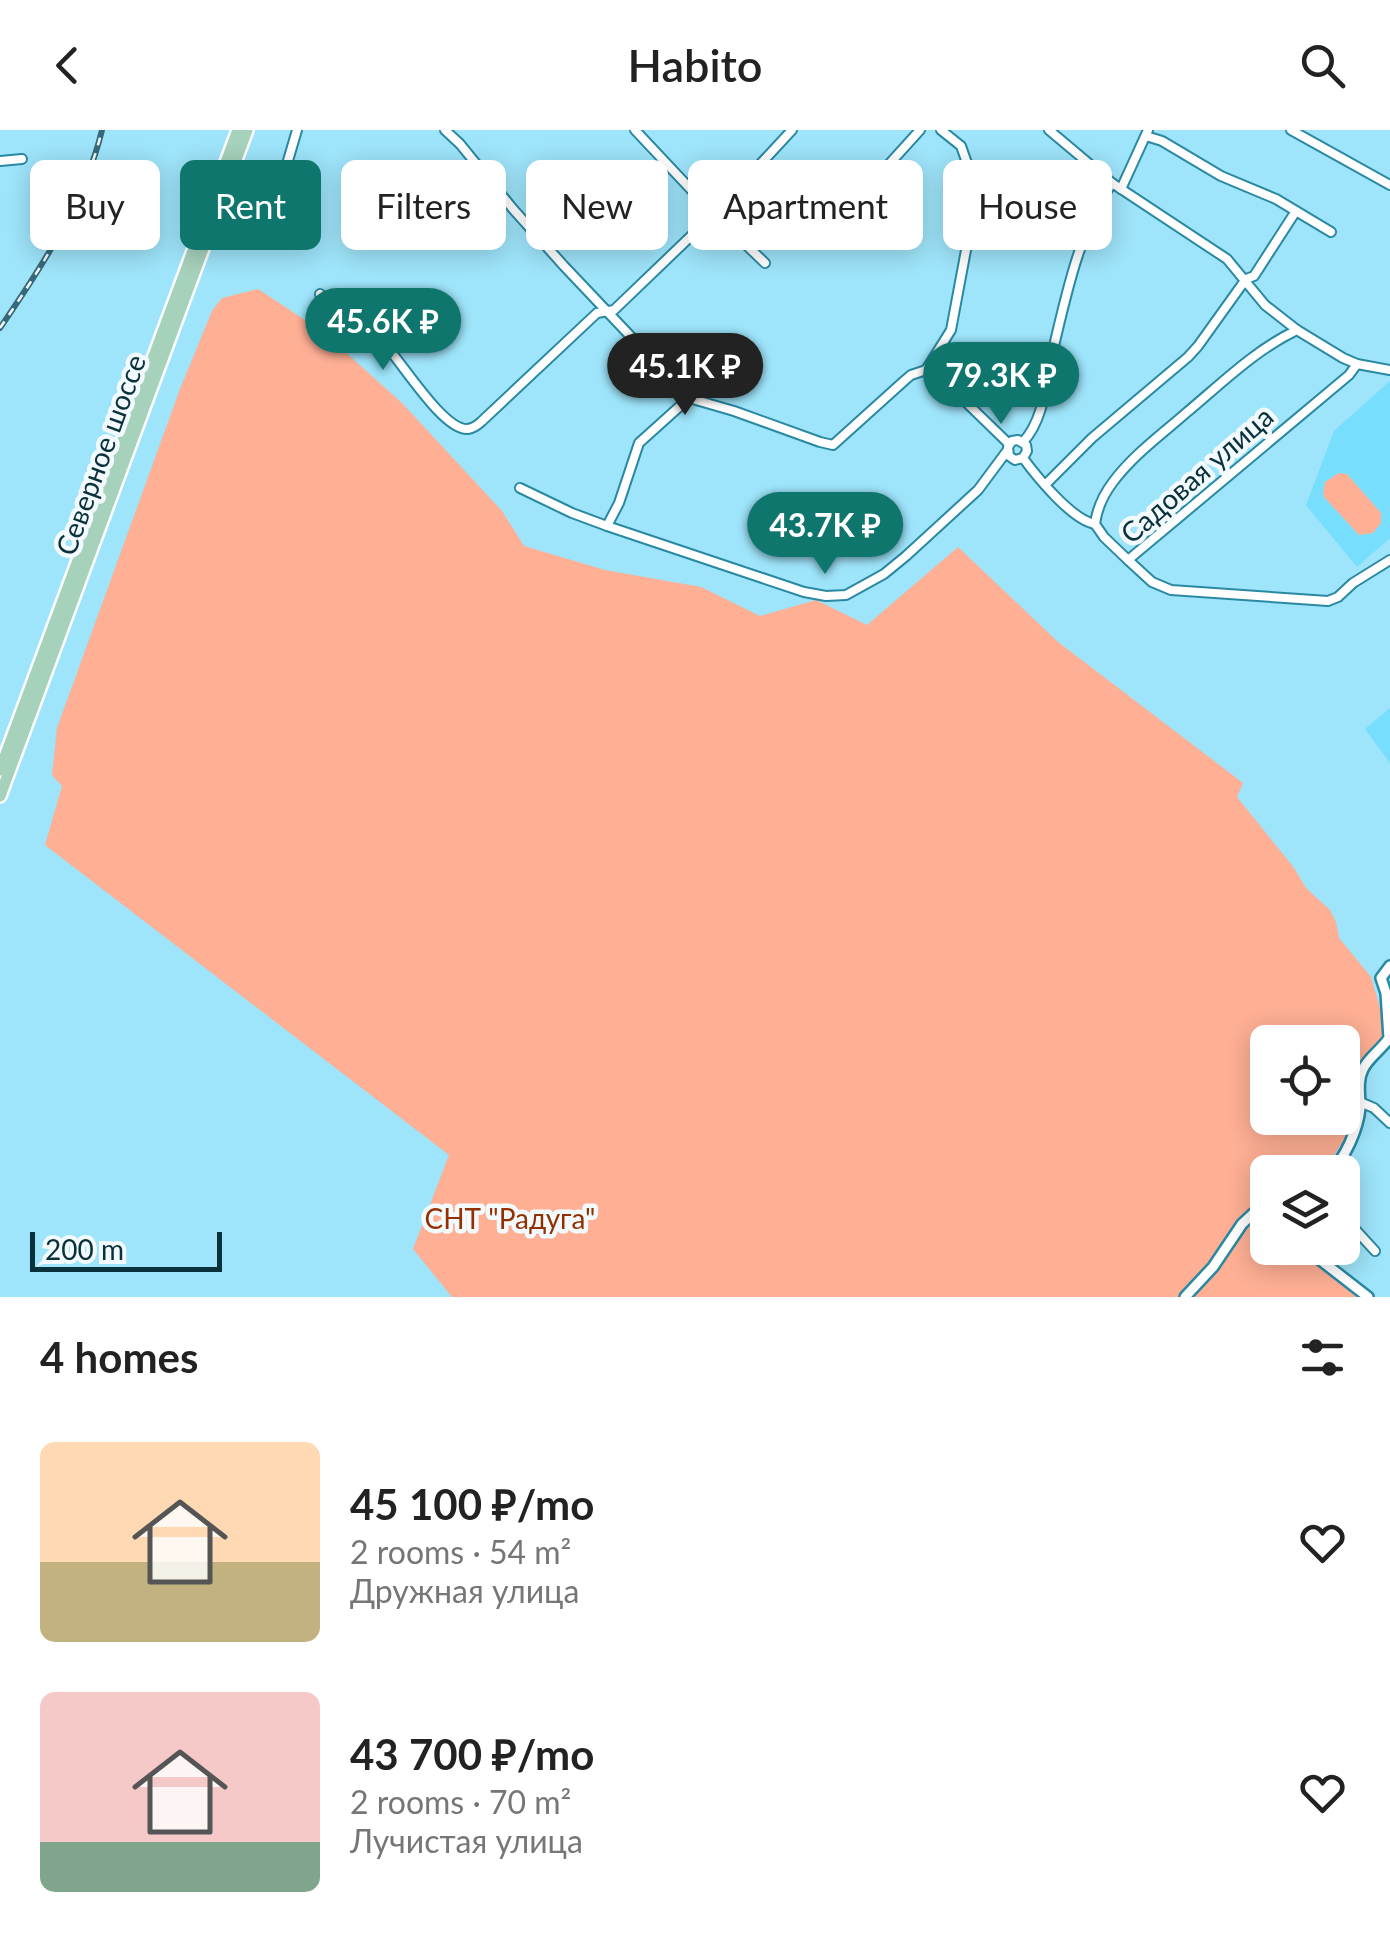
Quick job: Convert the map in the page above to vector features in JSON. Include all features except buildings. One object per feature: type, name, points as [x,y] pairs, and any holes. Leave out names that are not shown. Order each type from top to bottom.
[{"type":"main road","name":"Северное шоссе","points":[[0,770],[238,130]]},
{"type":"main road","name":"Северное шоссе","points":[[0,796],[247,130]]},
{"type":"street","points":[[288,160],[297,130]]},
{"type":"street","points":[[445,130],[513,209],[690,398],[820,442],[833,444],[911,375],[926,370],[951,330],[966,250]]},
{"type":"street","points":[[635,130],[688,186]]},
{"type":"street","points":[[764,160],[792,130]]},
{"type":"street","points":[[893,160],[920,130]]},
{"type":"street","points":[[941,130],[960,146],[967,160]]},
{"type":"street","points":[[1049,130],[1084,160]]},
{"type":"street","points":[[1147,133],[1151,136],[1160,130]]},
{"type":"street","points":[[1291,130],[1390,185]]},
{"type":"street","points":[[1121,189],[1147,133]]},
{"type":"street","points":[[1147,133],[1220,176],[1276,199],[1332,232]]},
{"type":"street","points":[[0,160],[22,158]]},
{"type":"street","points":[[1112,184],[1227,260],[1266,305],[1297,330],[1357,364],[1390,370]]},
{"type":"street","points":[[1045,485],[1092,438],[1188,357],[1246,279],[1254,276],[1296,211]]},
{"type":"street","points":[[320,294],[351,322],[378,336],[413,383],[451,421],[465,429],[482,422],[597,313],[614,310],[688,239]]},
{"type":"street","points":[[751,250],[765,263]]},
{"type":"street","points":[[1024,442],[1040,410],[1068,286],[1081,250]]},
{"type":"street","points":[[1095,524],[1099,505],[1111,484],[1132,460],[1246,362],[1297,330]]},
{"type":"street","name":"Садовая улица","points":[[1357,364],[1349,375],[1128,560],[1152,582],[1171,590],[1328,601],[1390,560]]},
{"type":"street","points":[[926,370],[938,376],[1008,448],[1012,459],[1023,458],[1027,452],[1024,442]]},
{"type":"street","points":[[607,526],[640,442],[690,398]]},
{"type":"street","points":[[520,488],[607,526],[804,592],[846,595],[906,556],[978,490],[1016,440],[1024,442]]},
{"type":"street","points":[[1023,458],[1045,485],[1084,520],[1095,524],[1128,560]]},
{"type":"street","points":[[1360,1079],[1364,1068],[1389,1038],[1388,995],[1381,978],[1390,966]]},
{"type":"street","points":[[1360,1102],[1374,1108],[1390,1124]]},
{"type":"street","points":[[1188,1296],[1242,1224],[1250,1220]]},
{"type":"street","points":[[1360,1235],[1375,1251]]},
{"type":"street","points":[[1327,1265],[1368,1297]]},
{"type":"shaded area","points":[[1390,381],[1390,538],[1357,567],[1306,505],[1334,431]]},
{"type":"shaded area","points":[[1390,708],[1390,763],[1365,729]]},
{"type":"green space","name":"СНТ \"Радуга\"","points":[[258,289],[323,332],[402,403],[502,511],[524,546],[605,570],[701,587],[760,616],[816,600],[867,625],[958,547],[1058,642],[1243,783],[1237,797],[1306,888],[1330,910],[1339,938],[1371,977],[1385,1038],[1360,1070],[1360,1025],[1250,1025],[1250,1135],[1346,1135],[1334,1155],[1250,1155],[1250,1265],[1319,1265],[1358,1297],[452,1297],[413,1249],[449,1155],[45,845],[62,786],[52,775],[57,728],[212,311],[222,298]]},
{"type":"green space","points":[[1339,473],[1347,474],[1381,513],[1381,523],[1373,533],[1359,535],[1324,497],[1325,482]]},
{"type":"railway","points":[[0,328],[73,208],[102,130]]}]
